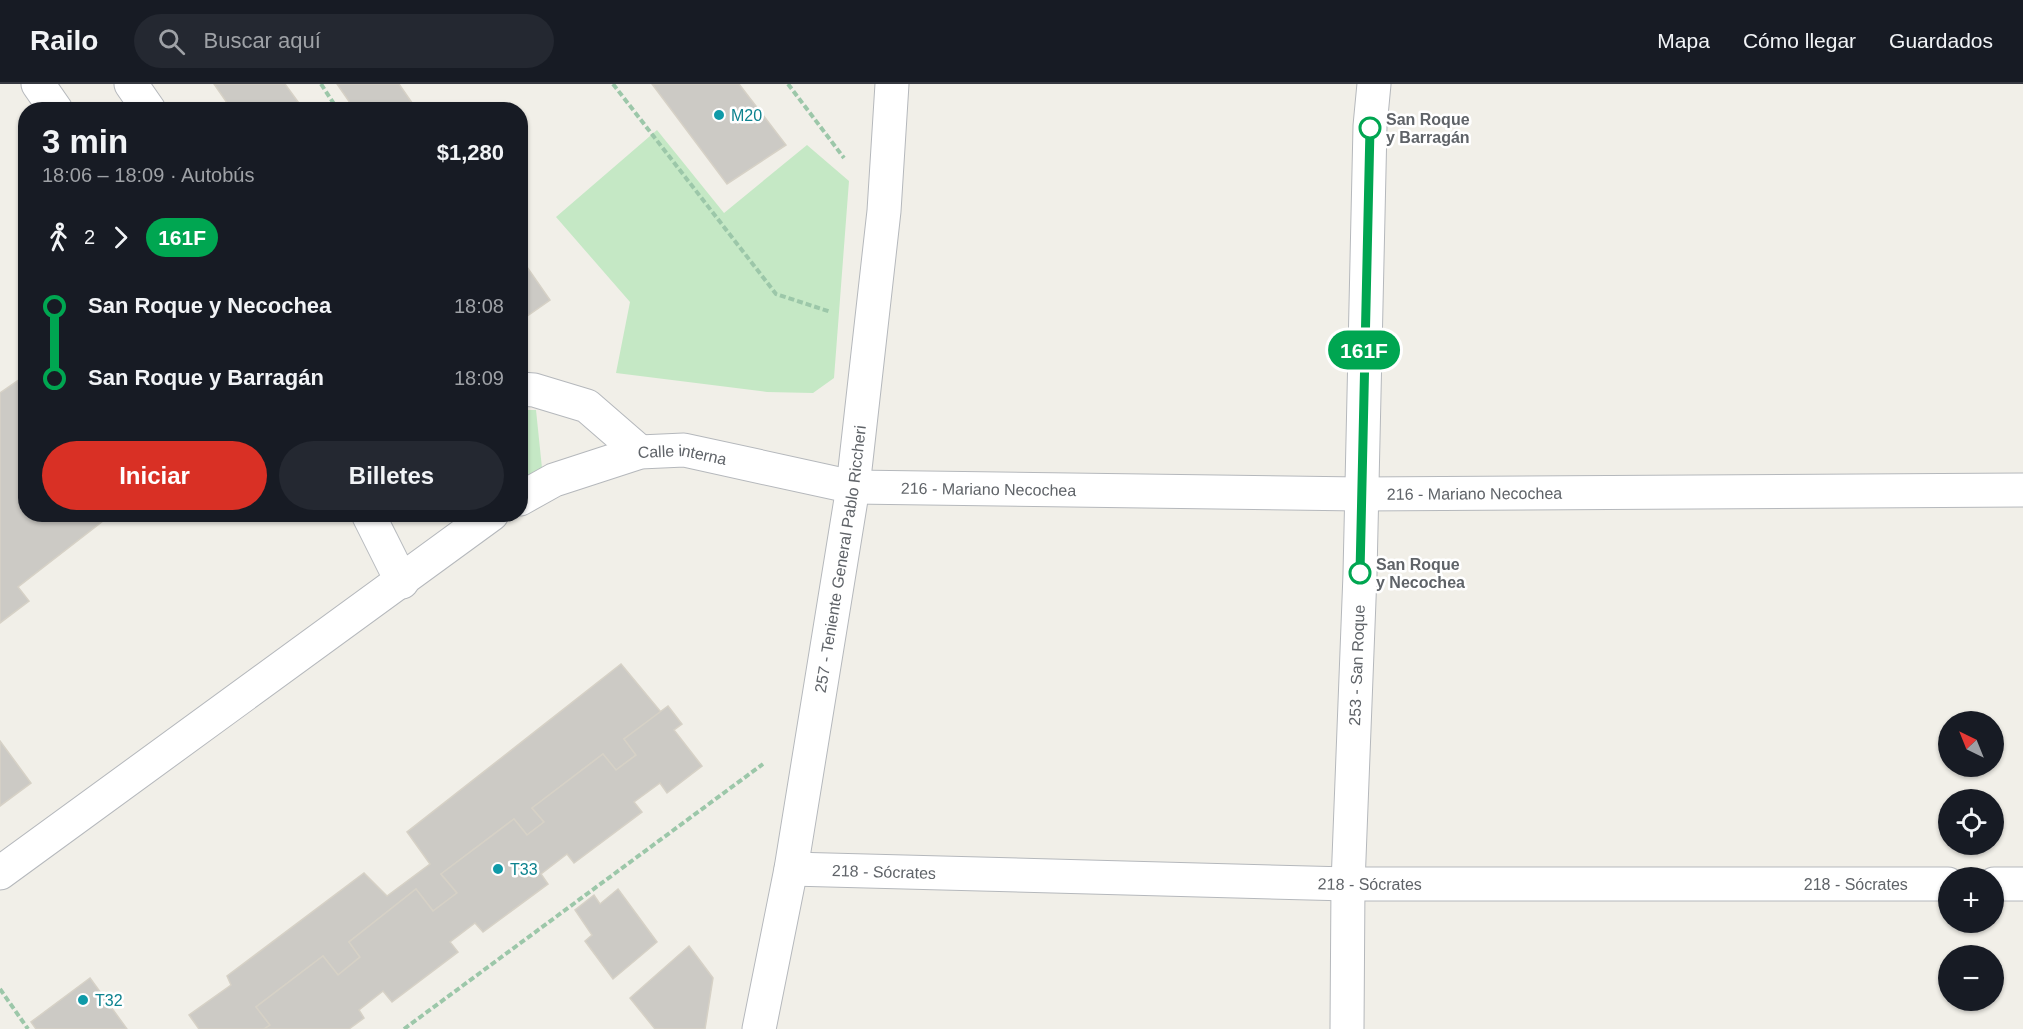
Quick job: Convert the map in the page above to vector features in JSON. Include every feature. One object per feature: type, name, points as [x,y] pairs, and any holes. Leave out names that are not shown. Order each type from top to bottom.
[{"type":"street","points":[[38,84],[50,102]]},
{"type":"street","points":[[130,84],[143,102]]},
{"type":"street","name":"257 - Teniente General Pablo Riccheri","points":[[759,1029],[791,868],[852,487],[884,211],[892,84]]},
{"type":"street","name":"253 - San Roque","points":[[1347,1029],[1348,884],[1360,574],[1370,126],[1374,84]]},
{"type":"street","points":[[528,390],[587,406],[640,452]]},
{"type":"street","name":"Calle interna","points":[[528,495],[554,480],[640,452],[684,450],[852,487]]},
{"type":"street","name":"216 - Mariano Necochea","points":[[852,487],[1360,494],[2023,490]]},
{"type":"street","points":[[372,522],[402,582]]},
{"type":"street","points":[[0,873],[481,522]]},
{"type":"street","name":"218 - Sócrates","points":[[791,868],[1348,884],[1938,884]]},
{"type":"street","points":[[2004,884],[2023,884]]},
{"type":"path","points":[[321,84],[333,102]]},
{"type":"path","points":[[614,84],[776,294],[872,325]]},
{"type":"path","points":[[788,84],[884,211]]},
{"type":"path","points":[[404,1029],[812,728]]},
{"type":"path","points":[[0,989],[28,1029]]},
{"type":"green space","points":[[657,130],[724,213],[807,145],[849,181],[834,378],[813,393],[767,392],[616,373],[630,302],[556,217]]},
{"type":"green space","points":[[528,410],[536,410],[543,478],[528,498]]},
{"type":"building","points":[[214,84],[285,84],[298,102],[226,102]]},
{"type":"building","points":[[337,84],[399,84],[411,102],[349,102]]},
{"type":"building","name":"M20","points":[[652,84],[739,84],[786,145],[727,184]]},
{"type":"building","points":[[528,268],[550,300],[528,315]]},
{"type":"building","points":[[18,381],[18,522],[102,522],[18,587],[29,601],[0,623],[0,393]]},
{"type":"building","points":[[621,664],[661,712],[624,739],[636,755],[616,770],[603,754],[532,808],[544,822],[527,835],[514,819],[441,874],[457,893],[433,911],[416,889],[349,942],[360,957],[338,975],[323,956],[256,1007],[270,1025],[264,1029],[199,1029],[189,1015],[231,985],[227,976],[364,873],[387,896],[430,864],[407,832]]},
{"type":"building","name":"T33","points":[[668,706],[682,724],[674,730],[702,766],[667,793],[660,783],[634,802],[642,812],[574,863],[567,854],[541,874],[548,884],[483,932],[475,923],[450,942],[458,952],[392,1002],[383,991],[359,1010],[364,1018],[349,1029],[264,1029],[270,1025],[256,1007],[323,956],[338,975],[360,957],[349,942],[416,889],[433,911],[457,893],[441,874],[514,819],[527,835],[544,822],[532,808],[603,754],[616,770],[636,755],[624,739]]},
{"type":"building","points":[[0,741],[31,783],[0,806]]},
{"type":"building","name":"T33","points":[[618,889],[657,942],[613,979],[585,941],[592,935],[575,910],[594,895],[600,904]]},
{"type":"building","points":[[689,946],[713,978],[705,1029],[655,1029],[630,998]]},
{"type":"building","name":"T32","points":[[90,978],[127,1029],[36,1029],[31,1022]]},
{"type":"bus line","name":"161F","points":[[1360,573],[1370,128]]},
{"type":"place","name":"M20","points":[[719,115]]},
{"type":"place","name":"San Roque y Barragán","points":[[1370,128]]},
{"type":"place","name":"San Roque y Necochea","points":[[1360,573]]},
{"type":"place","name":"T33","points":[[498,869]]},
{"type":"place","name":"T32","points":[[83,1000]]}]
